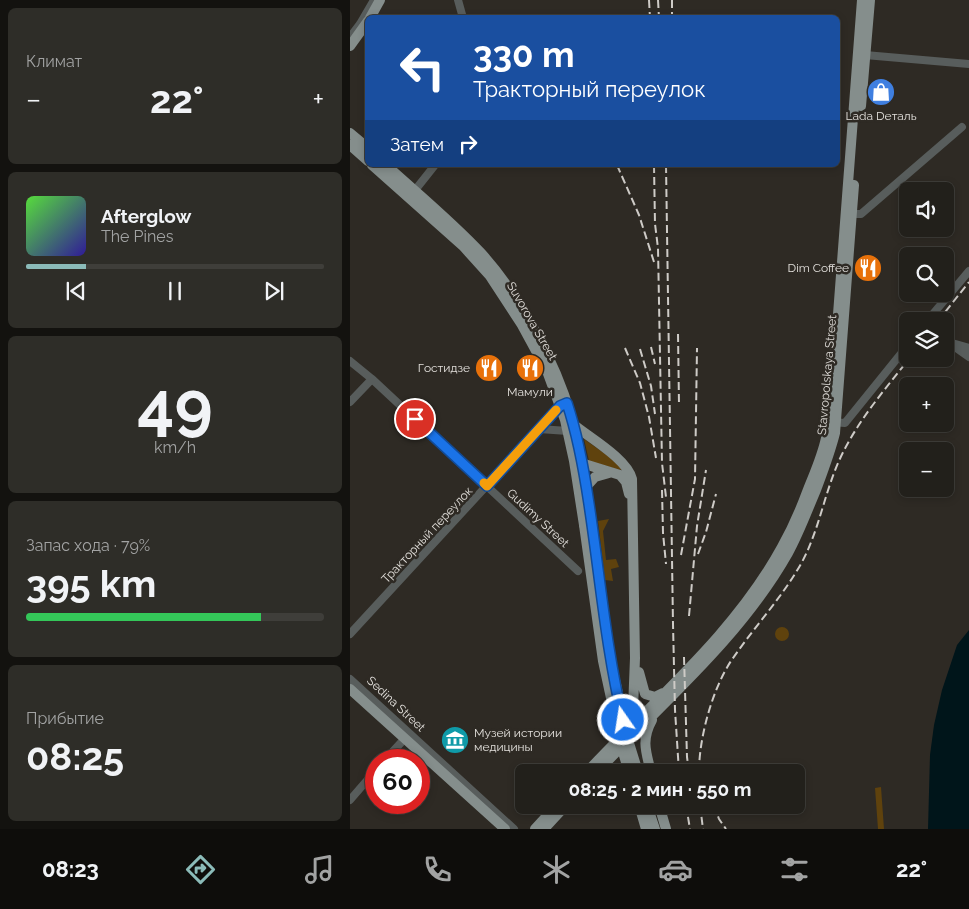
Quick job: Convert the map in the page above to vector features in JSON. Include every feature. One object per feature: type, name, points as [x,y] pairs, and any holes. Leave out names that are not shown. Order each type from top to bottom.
[{"type":"main road","points":[[372,15],[380,0]]},
{"type":"main road","name":"Stavropolskaya Street","points":[[605,764],[731,633],[754,604],[780,566],[799,530],[832,444],[862,0]]},
{"type":"main road","name":"Stavropolskaya Street","points":[[849,214],[870,0]]},
{"type":"main road","points":[[350,46],[365,25]]},
{"type":"main road","points":[[350,132],[365,145]]},
{"type":"main road","points":[[350,145],[365,158]]},
{"type":"main road","name":"Suvorova Street","points":[[375,167],[412,194]]},
{"type":"main road","name":"Suvorova Street","points":[[388,167],[490,276],[522,325],[564,404],[578,462],[610,657],[621,712],[636,764]]},
{"type":"main road","name":"Stavropolskaya Street","points":[[595,764],[731,621],[761,581],[792,528],[815,473],[833,422]]},
{"type":"main road","points":[[571,428],[616,457],[624,472],[633,509],[636,658],[630,727]]},
{"type":"main road","points":[[578,462],[610,472],[624,472]]},
{"type":"main road","name":"Suvorova Street","points":[[578,462],[586,487],[588,524],[606,680],[627,764]]},
{"type":"main road","points":[[586,487],[595,477],[610,472]]},
{"type":"main road","points":[[636,658],[645,694],[655,697],[668,689]]},
{"type":"main road","name":"Sedina Street","points":[[350,689],[407,736],[505,829]]},
{"type":"main road","points":[[649,764],[644,739],[648,727],[661,707]]},
{"type":"main road","points":[[538,828],[554,814]]},
{"type":"main road","points":[[556,829],[560,814]]},
{"type":"main road","points":[[642,814],[646,829]]},
{"type":"main road","points":[[650,814],[654,829]]},
{"type":"main road","points":[[662,814],[666,829]]},
{"type":"street","points":[[365,15],[374,0]]},
{"type":"street","points":[[458,0],[462,15]]},
{"type":"street","points":[[350,37],[365,15]]},
{"type":"street","points":[[865,55],[969,64]]},
{"type":"street","points":[[849,214],[861,214],[962,127]]},
{"type":"street","points":[[412,194],[433,167]]},
{"type":"street","points":[[954,289],[969,271]]},
{"type":"street","points":[[935,312],[943,302]]},
{"type":"street","points":[[954,344],[969,348]]},
{"type":"street","points":[[954,347],[969,357]]},
{"type":"street","points":[[833,422],[845,423],[899,356]]},
{"type":"street","name":"Gudimy Street","points":[[350,361],[372,379],[578,571]]},
{"type":"street","points":[[350,402],[372,379]]},
{"type":"street","name":"Тракторный переулок","points":[[350,634],[564,404]]},
{"type":"street","points":[[539,429],[571,428]]},
{"type":"street","name":"Sedina Street","points":[[350,679],[407,736],[514,829]]},
{"type":"street","points":[[395,749],[407,736]]},
{"type":"street","points":[[350,800],[365,783]]},
{"type":"shaded area","points":[[584,439],[608,456],[622,469],[589,461]]},
{"type":"shaded area","points":[[609,519],[603,531],[606,560],[616,559],[619,567],[611,569],[613,581],[605,580],[598,521]]},
{"type":"shaded area","points":[[779,627],[785,627],[789,634],[785,641],[779,641],[775,637],[775,631]]},
{"type":"shaded area","points":[[969,630],[969,829],[928,829],[930,755],[934,725],[942,690],[957,645]]},
{"type":"shaded area","points":[[881,787],[884,829],[878,829],[875,788]]},
{"type":"railway","points":[[649,0],[650,15]]},
{"type":"railway","points":[[658,0],[659,15]]},
{"type":"railway","points":[[672,0],[672,15]]},
{"type":"railway","points":[[618,167],[639,215],[654,262]]},
{"type":"railway","points":[[654,167],[655,224],[658,248],[662,463],[666,497]]},
{"type":"railway","points":[[666,167],[673,624],[678,764]]},
{"type":"railway","points":[[945,312],[969,282]]},
{"type":"railway","points":[[678,334],[679,405]]},
{"type":"railway","points":[[651,347],[655,364]]},
{"type":"railway","points":[[625,348],[640,383],[649,417],[656,458]]},
{"type":"railway","points":[[681,555],[695,479],[697,348]]},
{"type":"railway","points":[[640,349],[651,386],[655,414]]},
{"type":"railway","points":[[700,764],[701,744],[708,715],[724,673],[740,648],[786,588],[802,562],[816,529],[841,457],[857,427],[903,367]]},
{"type":"railway","points":[[689,616],[697,526],[706,470]]},
{"type":"railway","points":[[662,490],[666,564]]},
{"type":"railway","points":[[698,554],[716,494]]},
{"type":"railway","points":[[684,657],[688,764]]},
{"type":"railway","points":[[688,814],[690,829]]},
{"type":"railway","points":[[701,814],[703,829]]},
{"type":"railway","points":[[717,814],[726,829]]},
{"type":"slow traffic","points":[[484,483],[487,486],[556,410]]},
{"type":"place","name":"Lada Dеталь","points":[[881,92]]},
{"type":"place","name":"Dim Coffee","points":[[868,268]]},
{"type":"place","name":"Гостидзе","points":[[489,368]]},
{"type":"place","name":"Мамули","points":[[530,368]]},
{"type":"place","name":"Музей истории медицины","points":[[455,740]]},
{"type":"route","points":[[415,419],[487,486],[560,406],[567,403],[574,425],[582,464],[610,657],[623,720]]}]
